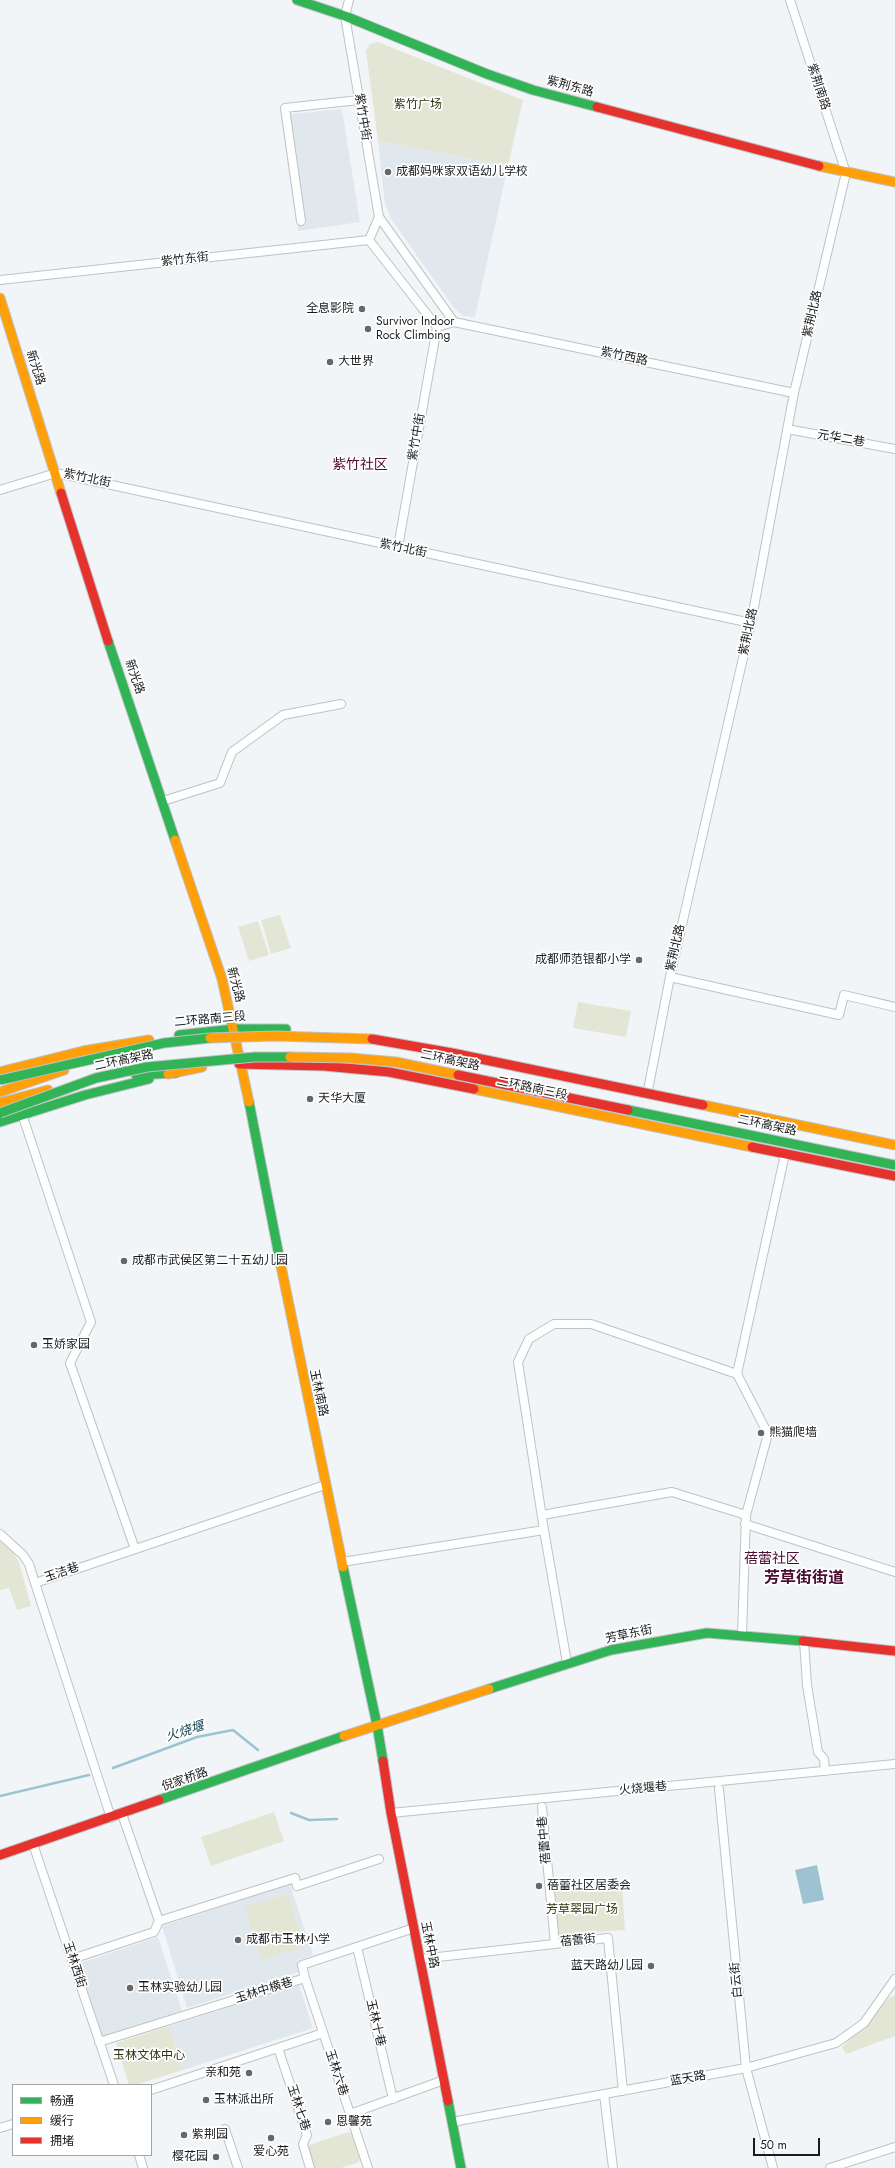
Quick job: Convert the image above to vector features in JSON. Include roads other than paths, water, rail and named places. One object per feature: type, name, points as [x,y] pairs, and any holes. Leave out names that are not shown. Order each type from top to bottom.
[{"type":"main road","name":"紫荆东路","points":[[297,0],[345,16],[487,74],[533,90],[846,173],[895,182]]},
{"type":"main road","name":"新光路","points":[[0,298],[56,473],[89,583],[222,979],[242,1064]]},
{"type":"main road","name":"二环路南三段","points":[[0,1072],[83,1051],[211,1031],[234,1029],[292,1030],[402,1040],[648,1090],[895,1145]]},
{"type":"main road","points":[[0,1086],[132,1048],[211,1031]]},
{"type":"main road","name":"二环高架路","points":[[0,1080],[69,1062],[164,1043],[215,1038],[275,1036],[373,1039],[452,1052],[895,1145]]},
{"type":"main road","points":[[0,1092],[104,1056]]},
{"type":"main road","name":"二环高架路","points":[[0,1112],[96,1078],[147,1067],[255,1057],[350,1058],[396,1062],[895,1165]]},
{"type":"main road","name":"二环路南三段","points":[[0,1122],[86,1095],[200,1068],[242,1064],[324,1066],[389,1072],[895,1176]]},
{"type":"main road","name":"玉林南路","points":[[242,1064],[325,1486],[377,1725]]},
{"type":"main road","points":[[0,1112],[98,1082],[142,1074],[176,1073]]},
{"type":"main road","points":[[0,1103],[96,1078]]},
{"type":"main road","name":"芳草东街","points":[[377,1725],[611,1650],[688,1635],[707,1633],[742,1635],[895,1651]]},
{"type":"main road","name":"玉林中路","points":[[377,1725],[391,1813],[461,2168]]},
{"type":"main road","name":"倪家桥路","points":[[0,1855],[112,1818],[377,1725]]},
{"type":"street","points":[[345,16],[349,0]]},
{"type":"street","name":"紫荆南路","points":[[790,0],[846,173]]},
{"type":"street","name":"紫竹中街","points":[[345,16],[379,218],[454,322]]},
{"type":"street","points":[[301,221],[285,108],[359,100]]},
{"type":"street","name":"紫荆北路","points":[[648,1090],[670,977],[751,623],[786,429],[846,173]]},
{"type":"street","points":[[379,218],[369,240],[437,327],[454,322]]},
{"type":"street","name":"紫竹东街","points":[[0,280],[369,240]]},
{"type":"street","name":"紫竹西路","points":[[454,322],[794,393]]},
{"type":"street","name":"紫竹中街","points":[[398,547],[437,327]]},
{"type":"street","name":"元华二巷","points":[[786,429],[895,449]]},
{"type":"street","points":[[0,490],[56,473]]},
{"type":"street","name":"紫竹北街","points":[[56,473],[751,623]]},
{"type":"street","points":[[163,801],[220,783],[232,752],[283,715],[341,704]]},
{"type":"street","points":[[670,977],[839,1015],[844,995],[895,1007]]},
{"type":"street","points":[[22,1114],[91,1322],[70,1363],[135,1549]]},
{"type":"street","points":[[742,1635],[746,1515],[768,1434],[737,1374],[785,1154]]},
{"type":"street","points":[[567,1663],[544,1530],[518,1362],[529,1339],[554,1324],[591,1324],[737,1374]]},
{"type":"street","name":"玉洁巷","points":[[112,1818],[35,1583],[325,1486]]},
{"type":"street","points":[[542,1514],[672,1492],[746,1515]]},
{"type":"street","points":[[745,1524],[895,1572]]},
{"type":"street","points":[[342,1562],[544,1530]]},
{"type":"street","points":[[0,1534],[23,1555],[29,1564],[35,1583]]},
{"type":"street","points":[[804,1641],[807,1685],[818,1752],[824,1759],[825,1771]]},
{"type":"street","name":"火烧堰巷","points":[[391,1813],[895,1764]]},
{"type":"street","name":"白云街","points":[[719,1789],[746,2068],[773,2168]]},
{"type":"street","name":"蓓蕾中巷","points":[[542,1807],[555,1944]]},
{"type":"street","points":[[72,1959],[154,1932],[159,1921],[122,1814]]},
{"type":"street","name":"玉林西街","points":[[34,1844],[114,2084]]},
{"type":"street","points":[[159,1921],[295,1878],[297,1886],[379,1859]]},
{"type":"street","name":"玉林中横巷","points":[[99,2042],[304,1978],[302,1965],[414,1928]]},
{"type":"street","name":"蓓蕾街","points":[[420,1959],[608,1938],[623,2091]]},
{"type":"street","name":"玉林十巷","points":[[357,1947],[393,2099]]},
{"type":"street","name":"玉林六巷","points":[[304,1978],[368,2168]]},
{"type":"street","name":"蓝天路","points":[[452,2122],[746,2068],[836,2043],[864,2023],[895,1979]]},
{"type":"street","points":[[152,2090],[323,2033]]},
{"type":"street","name":"玉林七巷","points":[[278,2048],[307,2135],[302,2144],[310,2168]]},
{"type":"street","points":[[350,2114],[444,2080]]},
{"type":"street","points":[[604,2094],[613,2168]]},
{"type":"street","points":[[0,2128],[12,2124]]},
{"type":"street","points":[[225,2129],[238,2168]]},
{"type":"street","points":[[830,2168],[895,2146]]},
{"type":"street","points":[[138,2156],[143,2168]]},
{"type":"water","points":[[817,1865],[824,1900],[803,1904],[795,1870]]},
{"type":"waterway","name":"火烧堰","points":[[113,1768],[197,1737],[233,1730],[258,1750]]},
{"type":"waterway","name":"火烧堰","points":[[0,1796],[89,1775]]},
{"type":"waterway","name":"火烧堰","points":[[291,1813],[309,1820],[337,1819]]},
{"type":"place","name":"成都妈咪家双语幼儿学校","points":[[388,172]]},
{"type":"place","name":"全息影院","points":[[362,309]]},
{"type":"place","name":"Survivor Indoor Rock Climbing","points":[[368,329]]},
{"type":"place","name":"大世界","points":[[330,362]]},
{"type":"place","name":"成都师范银都小学","points":[[639,960]]},
{"type":"place","name":"天华大厦","points":[[310,1099]]},
{"type":"place","name":"成都市武侯区第二十五幼儿园","points":[[124,1261]]},
{"type":"place","name":"玉娇家园","points":[[34,1345]]},
{"type":"place","name":"熊猫爬墙","points":[[761,1433]]},
{"type":"place","name":"蓓蕾社区居委会","points":[[539,1886]]},
{"type":"place","name":"成都市玉林小学","points":[[238,1940]]},
{"type":"place","name":"蓝天路幼儿园","points":[[651,1966]]},
{"type":"place","name":"玉林实验幼儿园","points":[[130,1988]]},
{"type":"place","name":"亲和苑","points":[[249,2073]]},
{"type":"place","name":"玉林派出所","points":[[206,2100]]},
{"type":"place","name":"恩馨苑","points":[[328,2122]]},
{"type":"place","name":"紫荆园","points":[[184,2135]]},
{"type":"place","name":"爱心苑","points":[[271,2138]]},
{"type":"place","name":"樱花园","points":[[216,2157]]},
{"type":"district","name":"紫竹社区","points":[[360,466]]},
{"type":"district","name":"蓓蕾社区","points":[[772,1560]]},
{"type":"district","name":"芳草街街道","points":[[804,1579]]},
{"type":"park label","name":"紫竹广场","points":[[418,105]]},
{"type":"park label","name":"芳草翠园广场","points":[[582,1910]]},
{"type":"park label","name":"玉林文体中心","points":[[149,2056]]}]
